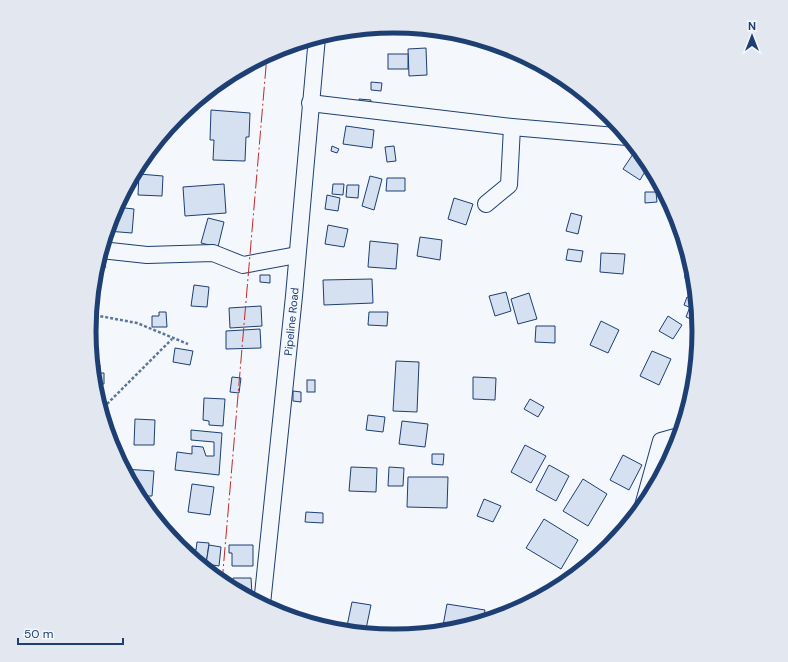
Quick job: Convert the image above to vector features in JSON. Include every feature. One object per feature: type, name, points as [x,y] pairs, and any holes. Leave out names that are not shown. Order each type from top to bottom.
[{"type":"street","name":"Pipeline Road","points":[[263,598],[280,436],[316,43]]},
{"type":"street","points":[[310,103],[512,127],[619,136]]},
{"type":"street","points":[[486,204],[509,185],[512,127]]},
{"type":"street","points":[[107,251],[147,255],[213,254],[243,265],[297,255]]},
{"type":"street","points":[[649,486],[661,441],[672,438]]},
{"type":"path","points":[[97,316],[137,323],[188,344]]},
{"type":"path","points":[[106,406],[172,338]]},
{"type":"building","points":[[426,48],[427,75],[409,76],[408,49]]},
{"type":"building","points":[[388,54],[408,54],[408,69],[388,69]]},
{"type":"building","points":[[553,79],[561,84],[552,81]]},
{"type":"building","points":[[371,82],[382,83],[381,91],[371,90]]},
{"type":"building","points":[[359,99],[371,100],[369,110],[358,109]]},
{"type":"building","points":[[211,110],[250,113],[249,137],[246,137],[245,161],[213,160],[214,140],[210,140]]},
{"type":"building","points":[[346,126],[374,130],[372,148],[343,144]]},
{"type":"building","points":[[332,146],[339,149],[337,153],[331,151]]},
{"type":"building","points":[[394,146],[396,161],[387,162],[385,147]]},
{"type":"building","points":[[633,154],[645,171],[640,180],[623,169]]},
{"type":"building","points":[[141,174],[163,176],[162,196],[138,195],[139,177]]},
{"type":"building","points":[[370,176],[382,179],[374,210],[362,206]]},
{"type":"building","points":[[387,178],[405,178],[405,191],[386,191]]},
{"type":"building","points":[[224,184],[226,213],[185,216],[183,187]]},
{"type":"building","points":[[333,184],[344,184],[343,195],[332,194]]},
{"type":"building","points":[[347,185],[359,185],[358,198],[346,197]]},
{"type":"building","points":[[645,192],[656,192],[657,202],[645,203]]},
{"type":"building","points":[[327,195],[340,198],[338,211],[325,209]]},
{"type":"building","points":[[454,198],[473,204],[466,225],[448,219]]},
{"type":"building","points":[[123,208],[134,209],[132,233],[113,232]]},
{"type":"building","points":[[571,213],[582,216],[578,234],[566,231]]},
{"type":"building","points":[[208,218],[224,222],[218,247],[201,243]]},
{"type":"building","points":[[328,225],[348,229],[344,247],[325,244]]},
{"type":"building","points":[[420,237],[442,240],[440,260],[417,256]]},
{"type":"building","points":[[370,241],[398,244],[396,269],[368,267]]},
{"type":"building","points":[[568,249],[583,251],[581,262],[566,260]]},
{"type":"building","points":[[601,253],[625,254],[623,274],[600,272]]},
{"type":"building","points":[[260,275],[270,275],[270,283],[260,282]]},
{"type":"building","points":[[372,279],[373,303],[324,305],[323,280]]},
{"type":"building","points":[[194,285],[209,287],[207,307],[191,306]]},
{"type":"building","points":[[506,292],[511,311],[495,316],[489,296]]},
{"type":"building","points":[[529,293],[537,319],[518,324],[511,299]]},
{"type":"building","points":[[687,297],[690,298],[689,307],[684,305]]},
{"type":"building","points":[[261,306],[262,326],[230,328],[229,308]]},
{"type":"building","points":[[690,306],[691,319],[686,317]]},
{"type":"building","points":[[159,312],[166,312],[167,327],[152,327],[152,316],[159,316]]},
{"type":"building","points":[[369,312],[388,312],[387,326],[368,325]]},
{"type":"building","points":[[668,316],[682,325],[673,339],[659,331]]},
{"type":"building","points":[[601,321],[619,330],[608,353],[590,345]]},
{"type":"building","points":[[536,326],[555,326],[555,343],[535,342]]},
{"type":"building","points":[[260,329],[261,348],[226,349],[226,331]]},
{"type":"building","points":[[175,348],[193,351],[190,365],[173,362]]},
{"type":"building","points":[[652,351],[671,359],[659,385],[640,376]]},
{"type":"building","points":[[396,361],[419,362],[417,412],[393,411]]},
{"type":"building","points":[[98,365],[100,365],[100,373],[104,373],[104,384],[101,384]]},
{"type":"building","points":[[232,377],[241,378],[239,393],[230,392]]},
{"type":"building","points":[[473,377],[496,378],[495,400],[473,399]]},
{"type":"building","points":[[307,380],[315,380],[315,392],[307,392]]},
{"type":"building","points":[[293,391],[301,392],[301,402],[293,401]]},
{"type":"building","points":[[204,398],[225,399],[223,426],[209,425],[209,421],[203,420]]},
{"type":"building","points":[[530,399],[544,407],[538,417],[524,409]]},
{"type":"building","points":[[368,415],[385,417],[383,432],[366,430]]},
{"type":"building","points":[[135,419],[155,420],[154,445],[134,445]]},
{"type":"building","points":[[402,421],[428,424],[425,447],[399,444]]},
{"type":"building","points":[[191,430],[222,433],[219,475],[175,470],[177,452],[192,454],[192,446],[203,447],[206,456],[214,456],[214,442],[191,440]]},
{"type":"building","points":[[525,445],[546,456],[531,483],[511,472]]},
{"type":"building","points":[[432,454],[444,454],[443,465],[432,464]]},
{"type":"building","points":[[623,455],[642,465],[629,490],[610,480]]},
{"type":"building","points":[[549,465],[569,476],[556,501],[536,490]]},
{"type":"building","points":[[351,467],[377,468],[376,492],[349,491]]},
{"type":"building","points":[[389,467],[404,468],[403,486],[388,486]]},
{"type":"building","points":[[130,469],[154,471],[152,496],[148,496],[148,499]]},
{"type":"building","points":[[408,477],[448,477],[447,508],[407,507]]},
{"type":"building","points":[[583,479],[607,494],[588,526],[563,511]]},
{"type":"building","points":[[192,484],[214,487],[210,515],[188,512]]},
{"type":"building","points":[[484,499],[501,506],[493,522],[477,516]]},
{"type":"building","points":[[306,512],[323,513],[323,523],[305,522]]},
{"type":"building","points":[[544,519],[578,540],[561,569],[526,548]]},
{"type":"building","points":[[197,542],[209,543],[206,562],[191,549],[196,550]]},
{"type":"building","points":[[209,545],[221,547],[219,566],[210,565],[206,562]]},
{"type":"building","points":[[229,545],[253,545],[253,566],[232,566],[232,553],[229,553]]},
{"type":"building","points":[[233,578],[251,578],[252,593],[245,589],[233,582]]},
{"type":"building","points":[[352,602],[371,605],[366,627],[347,625]]},
{"type":"building","points":[[447,604],[485,610],[484,615],[443,624]]},
{"type":"power","points":[[223,575],[266,62]]}]
